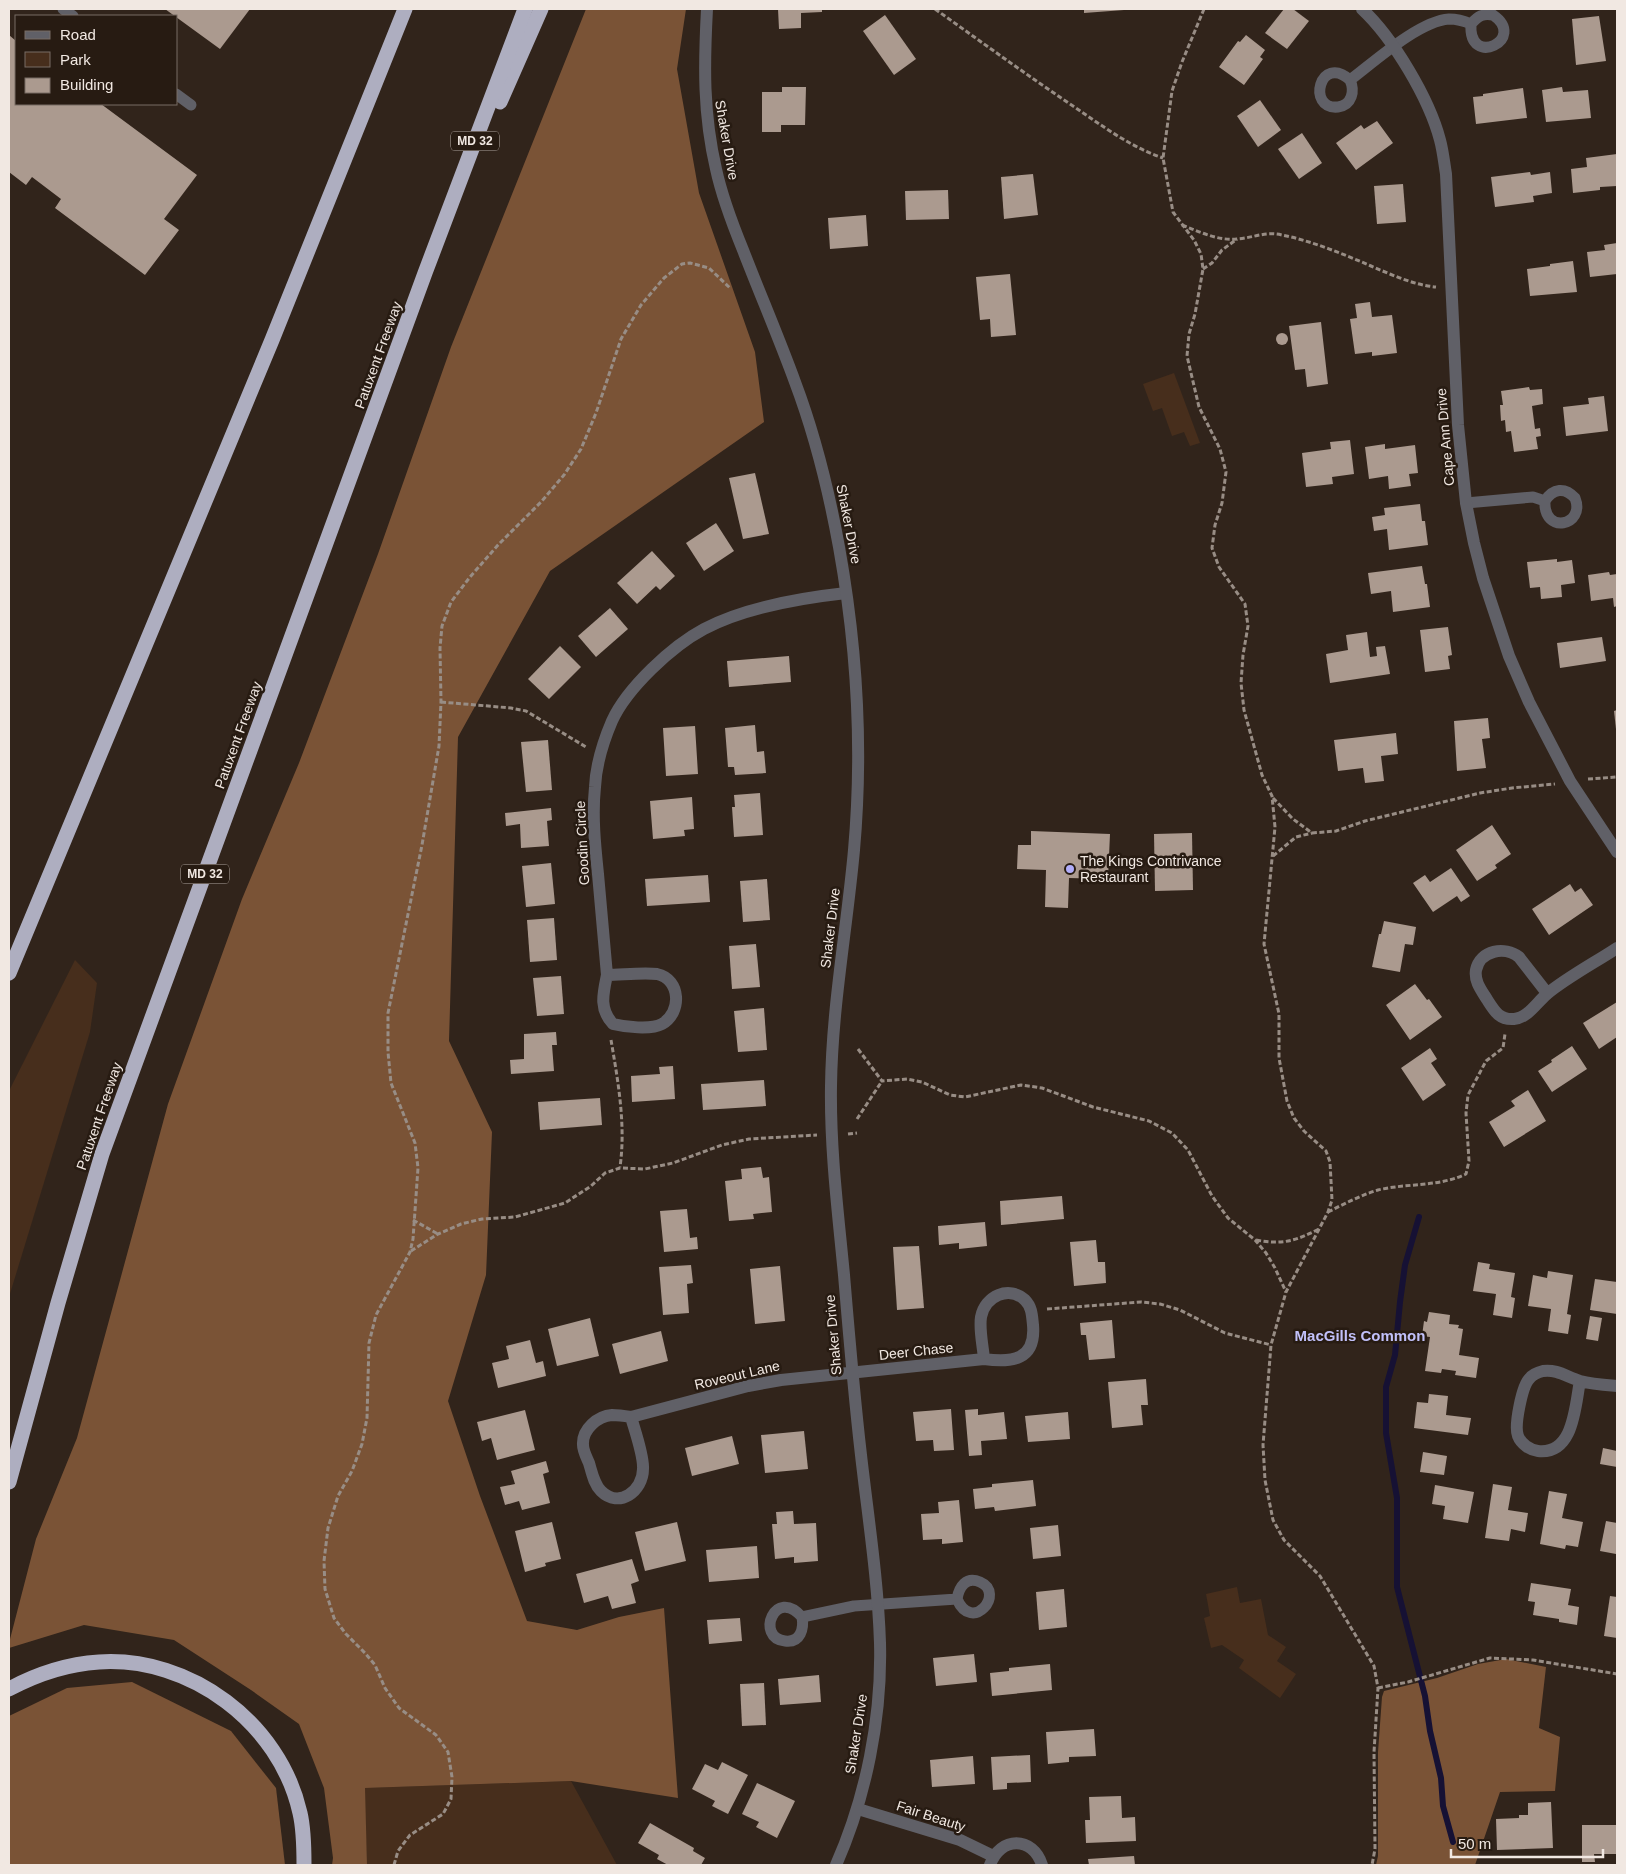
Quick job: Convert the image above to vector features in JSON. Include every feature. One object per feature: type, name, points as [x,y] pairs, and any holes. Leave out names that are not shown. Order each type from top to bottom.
[{"type":"highway","points":[[355,137],[397,9]]},
{"type":"highway","points":[[9,973],[272,340],[405,9]]},
{"type":"highway","name":"Patuxent Freeway","points":[[9,1482],[58,1302],[102,1154],[425,273],[525,9]]},
{"type":"highway","points":[[425,273],[541,9]]},
{"type":"highway","points":[[9,1689],[30,1678],[67,1666],[99,1662],[136,1663],[171,1672],[197,1683],[229,1703],[256,1727],[275,1752],[288,1778],[300,1812],[304,1842],[304,1865]]},
{"type":"street","name":"Shaker Drive","points":[[707,9],[704,64],[705,104],[716,169],[724,202],[796,383],[814,442],[839,544],[853,651],[858,719],[858,778],[854,848],[834,1018],[831,1084],[835,1197],[851,1372],[878,1604],[880,1647],[879,1680],[870,1756],[858,1809],[836,1865]]},
{"type":"street","name":"Cape Ann Drive","points":[[1362,9],[1393,47],[1415,81],[1440,138],[1446,174],[1458,425],[1466,503],[1483,578],[1509,656],[1529,702],[1570,781],[1617,852]]},
{"type":"street","name":"Goodin Circle","points":[[613,1024],[603,1009],[607,975],[594,822],[595,786],[600,755],[612,720],[630,692],[653,668],[676,648],[704,629],[734,616],[768,607],[846,593]]},
{"type":"street","points":[[1547,994],[1519,957],[1513,952],[1501,950],[1492,952],[1485,956],[1477,967],[1476,977],[1478,986],[1497,1015],[1516,1019],[1524,1016],[1547,994],[1617,948]]},
{"type":"street","points":[[607,975],[656,974],[666,978],[673,985],[677,998],[675,1010],[668,1020],[660,1026],[627,1027],[613,1024]]},
{"type":"street","points":[[984,1359],[981,1319],[983,1308],[988,1300],[1001,1295],[1017,1295],[1026,1301],[1032,1310]]},
{"type":"street","name":"Deer Chase","points":[[851,1372],[910,1368],[984,1359],[1003,1361],[1017,1359],[1027,1352],[1032,1345],[1034,1334],[1032,1310]]},
{"type":"street","points":[[1580,1381],[1570,1431],[1560,1445],[1553,1450],[1544,1451],[1533,1450],[1524,1444],[1518,1437],[1516,1426],[1524,1387],[1529,1378],[1537,1373],[1545,1371],[1558,1372],[1580,1381],[1617,1386]]},
{"type":"street","name":"Roveout Lane","points":[[631,1417],[644,1468],[642,1481],[634,1492],[625,1497],[613,1497],[602,1493],[596,1485],[583,1445],[585,1434],[592,1424],[601,1418],[612,1415],[631,1417],[748,1386],[851,1372]]},
{"type":"street","name":"Fair Beauty","points":[[858,1809],[960,1840],[992,1861],[999,1849],[1009,1844],[1021,1843],[1029,1846],[1038,1854],[1042,1865]]},
{"type":"lane","points":[[1350,80],[1418,30],[1448,19],[1461,20],[1471,24]]},
{"type":"lane","points":[[178,95],[191,104]]},
{"type":"lane","points":[[1466,503],[1533,497],[1545,501]]},
{"type":"lane","points":[[802,1616],[854,1606],[957,1599]]},
{"type":"path","points":[[936,9],[1033,79],[1121,139],[1144,152],[1163,158]]},
{"type":"path","points":[[1204,9],[1172,91],[1163,158],[1173,212],[1194,240],[1201,254],[1204,269],[1189,334],[1187,356],[1199,407],[1220,449],[1226,472],[1222,503],[1215,525],[1212,548],[1219,567],[1246,604],[1248,626],[1241,683],[1244,710],[1262,775],[1272,796],[1293,819],[1312,833]]},
{"type":"path","points":[[1181,224],[1220,238],[1237,239],[1264,233],[1281,234],[1426,286],[1452,289]]},
{"type":"path","points":[[1204,269],[1212,263],[1222,250],[1237,239]]},
{"type":"path","points":[[394,1865],[398,1851],[410,1835],[443,1814],[451,1799],[452,1777],[448,1752],[436,1735],[399,1708],[385,1688],[375,1665],[334,1618],[325,1589],[324,1561],[328,1528],[338,1496],[352,1472],[362,1444],[366,1418],[369,1343],[376,1315],[410,1252],[418,1168],[415,1143],[391,1083],[388,1052],[388,1013],[434,784],[439,746],[442,626],[451,602],[487,558],[564,475],[581,450],[596,413],[621,339],[641,305],[664,278],[682,264],[690,263],[709,268],[730,288]]},
{"type":"path","points":[[441,702],[526,711],[600,755]]},
{"type":"path","points":[[1273,856],[1296,837],[1312,833],[1336,831],[1364,821],[1480,793],[1617,777]]},
{"type":"path","points":[[1272,796],[1275,827],[1264,944],[1279,1014],[1280,1058],[1287,1101],[1294,1118],[1304,1131],[1326,1151],[1328,1156],[1332,1200],[1320,1229],[1286,1292],[1271,1345],[1263,1445],[1264,1480],[1273,1520],[1284,1540],[1320,1576],[1374,1666],[1378,1688],[1374,1752],[1374,1848],[1372,1865]]},
{"type":"path","points":[[1328,1212],[1377,1190],[1441,1182],[1466,1174],[1469,1161],[1466,1114],[1468,1095],[1486,1061],[1503,1048],[1506,1018]]},
{"type":"path","points":[[613,1024],[611,1039],[623,1126],[620,1168]]},
{"type":"path","points":[[858,1049],[882,1081]]},
{"type":"path","points":[[857,1119],[882,1081],[907,1078],[950,1094],[965,1097],[1021,1085],[1042,1088],[1094,1107],[1149,1121],[1172,1133],[1188,1150],[1212,1196],[1228,1218],[1255,1240],[1276,1268],[1286,1292]]},
{"type":"path","points":[[410,1252],[438,1234],[461,1224],[482,1219],[515,1217],[564,1203],[592,1186],[605,1173],[620,1168],[645,1169],[673,1163],[722,1144],[749,1139],[806,1135]]},
{"type":"path","points":[[413,1220],[438,1234]]},
{"type":"path","points":[[1255,1240],[1272,1243],[1296,1240],[1320,1229]]},
{"type":"path","points":[[1032,1310],[1141,1302],[1160,1304],[1180,1310],[1224,1333],[1271,1345]]},
{"type":"path","points":[[1378,1688],[1408,1682],[1490,1658],[1509,1658],[1617,1674]]},
{"type":"green space","points":[[1174,373],[1200,443],[1190,446],[1184,432],[1172,436],[1162,408],[1153,411],[1143,384]]},
{"type":"green space","points":[[75,960],[97,983],[90,1032],[9,1297],[9,1091]]},
{"type":"green space","points":[[1237,1587],[1240,1603],[1261,1599],[1268,1635],[1286,1647],[1277,1661],[1296,1674],[1280,1698],[1239,1668],[1244,1660],[1222,1645],[1211,1648],[1204,1618],[1210,1616],[1206,1594]]},
{"type":"green space","points":[[571,1781],[617,1865],[367,1865],[364,1788]]},
{"type":"shaded area","points":[[586,9],[686,9],[677,69],[699,193],[755,352],[764,422],[550,571],[458,737],[449,1041],[492,1132],[486,1275],[448,1401],[480,1496],[527,1621],[577,1630],[619,1617],[664,1608],[678,1798],[571,1781],[365,1788],[367,1865],[332,1865],[333,1858],[324,1788],[299,1724],[251,1690],[174,1640],[84,1625],[9,1648],[9,1643],[36,1539],[77,1438],[168,1104],[242,899],[299,763],[378,554],[451,347]]},
{"type":"shaded area","points":[[1506,1659],[1546,1667],[1539,1728],[1560,1737],[1555,1791],[1500,1792],[1475,1865],[1376,1865],[1378,1856],[1378,1752],[1384,1691],[1437,1678],[1478,1664]]},
{"type":"shaded area","points":[[132,1682],[231,1731],[276,1788],[285,1865],[9,1865],[9,1716],[67,1688]]},
{"type":"building","points":[[165,9],[250,9],[220,49],[178,18],[178,15],[173,15]]},
{"type":"building","points":[[778,9],[822,9],[822,12],[801,13],[801,28],[779,29]]},
{"type":"building","points":[[1084,9],[1124,9],[1124,10],[1084,13]]},
{"type":"building","points":[[1284,9],[1293,9],[1309,21],[1287,49],[1265,33]]},
{"type":"building","points":[[885,15],[916,59],[894,75],[863,31]]},
{"type":"building","points":[[1599,16],[1606,61],[1576,65],[1572,19]]},
{"type":"building","points":[[9,35],[15,40],[15,105],[102,105],[197,175],[164,219],[179,230],[145,275],[55,208],[61,199],[32,177],[26,185],[9,172]]},
{"type":"building","points":[[1246,35],[1265,50],[1260,57],[1263,59],[1244,85],[1219,67],[1238,41],[1240,42]]},
{"type":"building","points":[[782,87],[806,87],[805,125],[781,125],[781,132],[762,132],[762,92],[782,92]]},
{"type":"building","points":[[1562,87],[1563,92],[1588,90],[1591,118],[1546,122],[1542,90]]},
{"type":"building","points":[[1523,88],[1527,118],[1476,124],[1473,97]]},
{"type":"building","points":[[1260,100],[1281,130],[1258,147],[1237,116]]},
{"type":"building","points":[[1377,121],[1393,143],[1356,170],[1336,143],[1361,125],[1364,129]]},
{"type":"building","points":[[1302,133],[1322,163],[1299,179],[1278,149]]},
{"type":"building","points":[[1617,154],[1617,186],[1600,187],[1600,190],[1573,193],[1571,169],[1587,167],[1586,158]]},
{"type":"building","points":[[1530,172],[1531,175],[1550,172],[1552,193],[1533,196],[1534,202],[1495,207],[1491,177]]},
{"type":"building","points":[[1033,174],[1038,215],[1004,219],[1001,177]]},
{"type":"building","points":[[1403,184],[1406,222],[1377,224],[1374,186]]},
{"type":"building","points":[[948,190],[949,219],[906,220],[905,191]]},
{"type":"building","points":[[866,215],[868,246],[830,249],[828,218]]},
{"type":"building","points":[[1617,243],[1617,274],[1590,277],[1587,252],[1605,250],[1604,245]]},
{"type":"building","points":[[1573,261],[1577,292],[1530,296],[1527,269]]},
{"type":"building","points":[[1010,274],[1016,335],[991,337],[990,319],[980,320],[976,277]]},
{"type":"building","points":[[1370,302],[1372,317],[1392,315],[1397,353],[1372,356],[1372,352],[1355,354],[1350,319],[1357,318],[1355,304]]},
{"type":"building","points":[[1321,322],[1328,384],[1307,387],[1305,369],[1295,370],[1289,326]]},
{"type":"building","points":[[1282,333],[1288,339],[1282,345],[1276,339]]},
{"type":"building","points":[[1529,387],[1530,390],[1542,389],[1543,404],[1532,406],[1535,429],[1540,428],[1541,436],[1536,437],[1538,449],[1514,452],[1511,431],[1506,432],[1505,420],[1501,421],[1500,405],[1503,405],[1501,391]]},
{"type":"building","points":[[1604,396],[1608,431],[1566,436],[1563,407],[1589,404],[1588,398]]},
{"type":"building","points":[[1350,440],[1354,474],[1332,477],[1333,484],[1306,487],[1302,453],[1331,449],[1330,442]]},
{"type":"building","points":[[1385,444],[1385,449],[1415,445],[1418,473],[1409,474],[1411,486],[1389,489],[1388,476],[1369,479],[1365,447]]},
{"type":"building","points":[[755,473],[769,534],[743,539],[729,478]]},
{"type":"building","points":[[1420,504],[1422,521],[1425,521],[1428,545],[1389,550],[1387,529],[1374,531],[1372,517],[1385,515],[1384,508]]},
{"type":"building","points":[[716,523],[734,551],[704,571],[686,543]]},
{"type":"building","points":[[652,551],[675,576],[660,590],[656,586],[637,604],[617,583]]},
{"type":"building","points":[[1557,559],[1557,562],[1572,560],[1575,583],[1561,585],[1562,597],[1541,599],[1540,587],[1530,588],[1527,562]]},
{"type":"building","points":[[1422,566],[1430,607],[1393,612],[1391,591],[1371,594],[1368,573]]},
{"type":"building","points":[[1609,572],[1610,575],[1617,574],[1617,606],[1614,607],[1613,598],[1591,601],[1588,575]]},
{"type":"building","points":[[610,608],[628,629],[596,657],[578,636]]},
{"type":"building","points":[[1448,627],[1452,655],[1448,656],[1450,669],[1425,672],[1420,630]]},
{"type":"building","points":[[1367,632],[1370,657],[1377,656],[1376,647],[1385,646],[1390,674],[1330,683],[1326,654],[1348,650],[1346,635]]},
{"type":"building","points":[[1602,637],[1606,661],[1560,668],[1557,643]]},
{"type":"building","points":[[560,646],[581,667],[549,699],[528,679]]},
{"type":"building","points":[[789,656],[791,682],[729,687],[727,661]]},
{"type":"building","points":[[1617,710],[1617,729],[1616,729],[1614,711]]},
{"type":"building","points":[[1488,718],[1490,738],[1482,739],[1486,768],[1457,771],[1454,721]]},
{"type":"building","points":[[755,725],[757,752],[764,751],[766,773],[735,775],[734,767],[728,767],[725,728]]},
{"type":"building","points":[[695,726],[698,774],[666,776],[663,728]]},
{"type":"building","points":[[1396,733],[1398,754],[1381,756],[1384,781],[1365,783],[1363,768],[1338,771],[1334,740]]},
{"type":"building","points":[[548,740],[552,790],[526,792],[521,742]]},
{"type":"building","points":[[760,793],[763,835],[734,837],[732,807],[735,807],[734,795]]},
{"type":"building","points":[[692,797],[694,829],[684,830],[685,836],[653,839],[650,801]]},
{"type":"building","points":[[551,808],[552,820],[547,821],[549,846],[521,848],[520,824],[506,826],[505,813]]},
{"type":"building","points":[[1492,825],[1511,854],[1495,865],[1497,868],[1477,881],[1456,850]]},
{"type":"building","name":"The Kings Contrivance Restaurant","points":[[1031,831],[1110,834],[1108,879],[1069,878],[1068,908],[1045,907],[1046,870],[1017,869],[1018,845],[1031,845]]},
{"type":"building","points":[[1192,833],[1193,890],[1155,891],[1154,834]]},
{"type":"building","points":[[551,863],[555,904],[526,907],[522,866]]},
{"type":"building","points":[[1451,868],[1470,896],[1461,902],[1457,896],[1433,912],[1413,883],[1425,875],[1430,882]]},
{"type":"building","points":[[708,875],[710,902],[647,906],[645,879]]},
{"type":"building","points":[[767,879],[770,920],[743,922],[740,881]]},
{"type":"building","points":[[1570,884],[1575,892],[1581,888],[1593,905],[1549,935],[1532,909]]},
{"type":"building","points":[[554,918],[557,960],[530,962],[527,920]]},
{"type":"building","points":[[1384,921],[1416,927],[1413,945],[1405,944],[1400,972],[1372,967],[1379,934],[1381,934]]},
{"type":"building","points":[[756,944],[760,987],[732,989],[729,946]]},
{"type":"building","points":[[561,976],[564,1014],[537,1016],[533,978]]},
{"type":"building","points":[[1415,984],[1442,1017],[1410,1040],[1386,1005]]},
{"type":"building","points":[[1617,1002],[1617,1037],[1599,1049],[1583,1023]]},
{"type":"building","points":[[764,1008],[767,1050],[738,1052],[734,1011]]},
{"type":"building","points":[[556,1032],[557,1045],[552,1045],[554,1071],[511,1074],[510,1060],[524,1059],[524,1034]]},
{"type":"building","points":[[1572,1046],[1587,1069],[1552,1092],[1538,1071]]},
{"type":"building","points":[[1430,1048],[1437,1059],[1431,1063],[1446,1085],[1423,1101],[1401,1068]]},
{"type":"building","points":[[673,1066],[675,1099],[632,1102],[631,1076],[660,1074],[659,1067]]},
{"type":"building","points":[[764,1080],[766,1106],[703,1110],[701,1084]]},
{"type":"building","points":[[1528,1090],[1546,1121],[1504,1147],[1489,1122],[1515,1106],[1511,1101]]},
{"type":"building","points":[[600,1098],[602,1125],[540,1130],[538,1102]]},
{"type":"building","points":[[761,1167],[763,1178],[769,1177],[772,1212],[753,1214],[754,1219],[729,1221],[725,1181],[742,1179],[741,1169]]},
{"type":"building","points":[[1062,1196],[1064,1219],[1001,1225],[1000,1201]]},
{"type":"building","points":[[687,1209],[690,1238],[697,1237],[698,1249],[664,1252],[660,1211]]},
{"type":"building","points":[[985,1222],[987,1246],[959,1249],[959,1243],[939,1245],[938,1226]]},
{"type":"building","points":[[1096,1240],[1098,1262],[1105,1262],[1106,1283],[1074,1286],[1070,1242]]},
{"type":"building","points":[[919,1246],[924,1308],[897,1310],[893,1247]]},
{"type":"building","points":[[1478,1262],[1490,1264],[1489,1269],[1515,1273],[1511,1297],[1515,1298],[1512,1318],[1493,1315],[1496,1294],[1473,1291]]},
{"type":"building","points":[[691,1265],[693,1283],[687,1284],[689,1313],[663,1315],[659,1267]]},
{"type":"building","points":[[780,1266],[785,1321],[755,1324],[750,1269]]},
{"type":"building","points":[[1548,1271],[1573,1275],[1567,1314],[1571,1315],[1568,1334],[1548,1331],[1551,1309],[1528,1306],[1533,1275],[1547,1278]]},
{"type":"building","points":[[1595,1279],[1617,1282],[1617,1314],[1590,1310]]},
{"type":"building","points":[[1429,1312],[1450,1315],[1449,1324],[1459,1325],[1458,1328],[1463,1329],[1459,1355],[1479,1358],[1476,1378],[1455,1375],[1456,1371],[1442,1369],[1441,1373],[1425,1371],[1430,1337],[1422,1336],[1424,1321],[1427,1322]]},
{"type":"building","points":[[1590,1316],[1602,1318],[1598,1341],[1586,1339]]},
{"type":"building","points":[[590,1318],[599,1356],[557,1366],[548,1329]]},
{"type":"building","points":[[1112,1320],[1115,1358],[1089,1360],[1086,1335],[1081,1335],[1080,1323]]},
{"type":"building","points":[[661,1331],[668,1361],[620,1374],[612,1344]]},
{"type":"building","points":[[530,1340],[536,1363],[543,1361],[546,1376],[498,1388],[492,1363],[509,1359],[506,1346]]},
{"type":"building","points":[[1146,1379],[1148,1405],[1141,1405],[1143,1425],[1112,1428],[1108,1382]]},
{"type":"building","points":[[1429,1394],[1448,1396],[1446,1415],[1471,1418],[1468,1435],[1414,1428],[1417,1402],[1428,1403]]},
{"type":"building","points":[[951,1409],[954,1450],[934,1451],[933,1440],[916,1441],[913,1412]]},
{"type":"building","points":[[978,1409],[978,1415],[1004,1412],[1007,1439],[981,1441],[982,1455],[969,1456],[965,1410]]},
{"type":"building","points":[[525,1410],[535,1450],[497,1460],[491,1438],[482,1441],[477,1422]]},
{"type":"building","points":[[1068,1412],[1070,1439],[1028,1442],[1025,1416]]},
{"type":"building","points":[[804,1431],[808,1469],[765,1473],[761,1435]]},
{"type":"building","points":[[732,1436],[739,1464],[692,1476],[685,1448]]},
{"type":"building","points":[[1603,1448],[1617,1451],[1617,1467],[1600,1464]]},
{"type":"building","points":[[1423,1452],[1447,1456],[1444,1475],[1420,1472]]},
{"type":"building","points":[[546,1461],[549,1472],[543,1474],[550,1503],[522,1510],[519,1501],[505,1505],[500,1487],[515,1484],[511,1471]]},
{"type":"building","points":[[1033,1480],[1036,1506],[995,1511],[994,1507],[975,1509],[973,1489],[992,1487],[992,1484]]},
{"type":"building","points":[[1493,1484],[1512,1487],[1508,1510],[1528,1513],[1525,1532],[1511,1529],[1509,1541],[1485,1538]]},
{"type":"building","points":[[1435,1485],[1474,1492],[1468,1523],[1443,1519],[1445,1506],[1432,1504]]},
{"type":"building","points":[[1549,1491],[1567,1494],[1562,1518],[1583,1522],[1578,1547],[1566,1545],[1565,1549],[1540,1544]]},
{"type":"building","points":[[959,1500],[963,1542],[942,1544],[942,1539],[923,1540],[921,1514],[939,1513],[938,1502]]},
{"type":"building","points":[[793,1511],[794,1524],[816,1523],[818,1561],[794,1563],[794,1557],[775,1559],[772,1524],[777,1524],[776,1512]]},
{"type":"building","points":[[1606,1521],[1617,1523],[1616,1554],[1600,1551]]},
{"type":"building","points":[[552,1522],[561,1559],[545,1563],[546,1566],[525,1572],[515,1531]]},
{"type":"building","points":[[677,1522],[686,1561],[645,1571],[635,1532]]},
{"type":"building","points":[[1058,1525],[1061,1556],[1033,1559],[1030,1528]]},
{"type":"building","points":[[757,1546],[759,1578],[709,1582],[706,1550]]},
{"type":"building","points":[[632,1559],[639,1581],[631,1584],[636,1603],[612,1609],[608,1596],[584,1603],[576,1574]]},
{"type":"building","points":[[1531,1583],[1571,1589],[1568,1605],[1579,1607],[1577,1625],[1559,1622],[1559,1619],[1533,1615],[1535,1602],[1528,1601]]},
{"type":"building","points":[[1064,1589],[1067,1627],[1039,1630],[1036,1592]]},
{"type":"building","points":[[1610,1596],[1617,1597],[1617,1638],[1604,1636]]},
{"type":"building","points":[[740,1618],[742,1641],[709,1644],[707,1620]]},
{"type":"building","points":[[974,1654],[977,1682],[936,1686],[933,1658]]},
{"type":"building","points":[[1050,1664],[1052,1690],[992,1696],[990,1673],[1009,1671],[1009,1668]]},
{"type":"building","points":[[819,1675],[821,1702],[780,1705],[778,1679]]},
{"type":"building","points":[[764,1683],[766,1725],[742,1726],[740,1684]]},
{"type":"building","points":[[1094,1729],[1096,1756],[1069,1757],[1069,1762],[1048,1764],[1046,1732]]},
{"type":"building","points":[[1030,1755],[1031,1782],[1007,1783],[1007,1789],[993,1790],[991,1757]]},
{"type":"building","points":[[973,1756],[975,1784],[932,1787],[930,1760]]},
{"type":"building","points":[[722,1762],[748,1775],[728,1814],[712,1806],[715,1801],[692,1789],[705,1764],[718,1770]]},
{"type":"building","points":[[757,1783],[795,1801],[777,1838],[756,1827],[759,1822],[742,1814]]},
{"type":"building","points":[[1121,1796],[1122,1818],[1135,1817],[1136,1841],[1086,1843],[1085,1820],[1090,1820],[1089,1797]]},
{"type":"building","points":[[1551,1802],[1553,1848],[1497,1850],[1496,1819],[1519,1818],[1519,1815],[1528,1815],[1528,1803]]},
{"type":"building","points":[[650,1823],[694,1848],[693,1851],[705,1858],[701,1865],[668,1865],[657,1859],[659,1855],[638,1843]]},
{"type":"building","points":[[1582,1825],[1617,1825],[1617,1854],[1594,1854],[1595,1862],[1582,1862]]},
{"type":"building","points":[[1134,1856],[1135,1865],[1089,1865],[1088,1859]]},
{"type":"waterway","points":[[1419,1217],[1405,1265],[1395,1355],[1386,1387],[1386,1433],[1397,1498],[1397,1587],[1425,1696],[1430,1731],[1441,1778],[1443,1806],[1453,1842]]},
{"type":"place","name":"The Kings Contrivance Restaurant","points":[[1070,869]]},
{"type":"district","name":"MacGills Common","points":[[1360,1335]]}]
